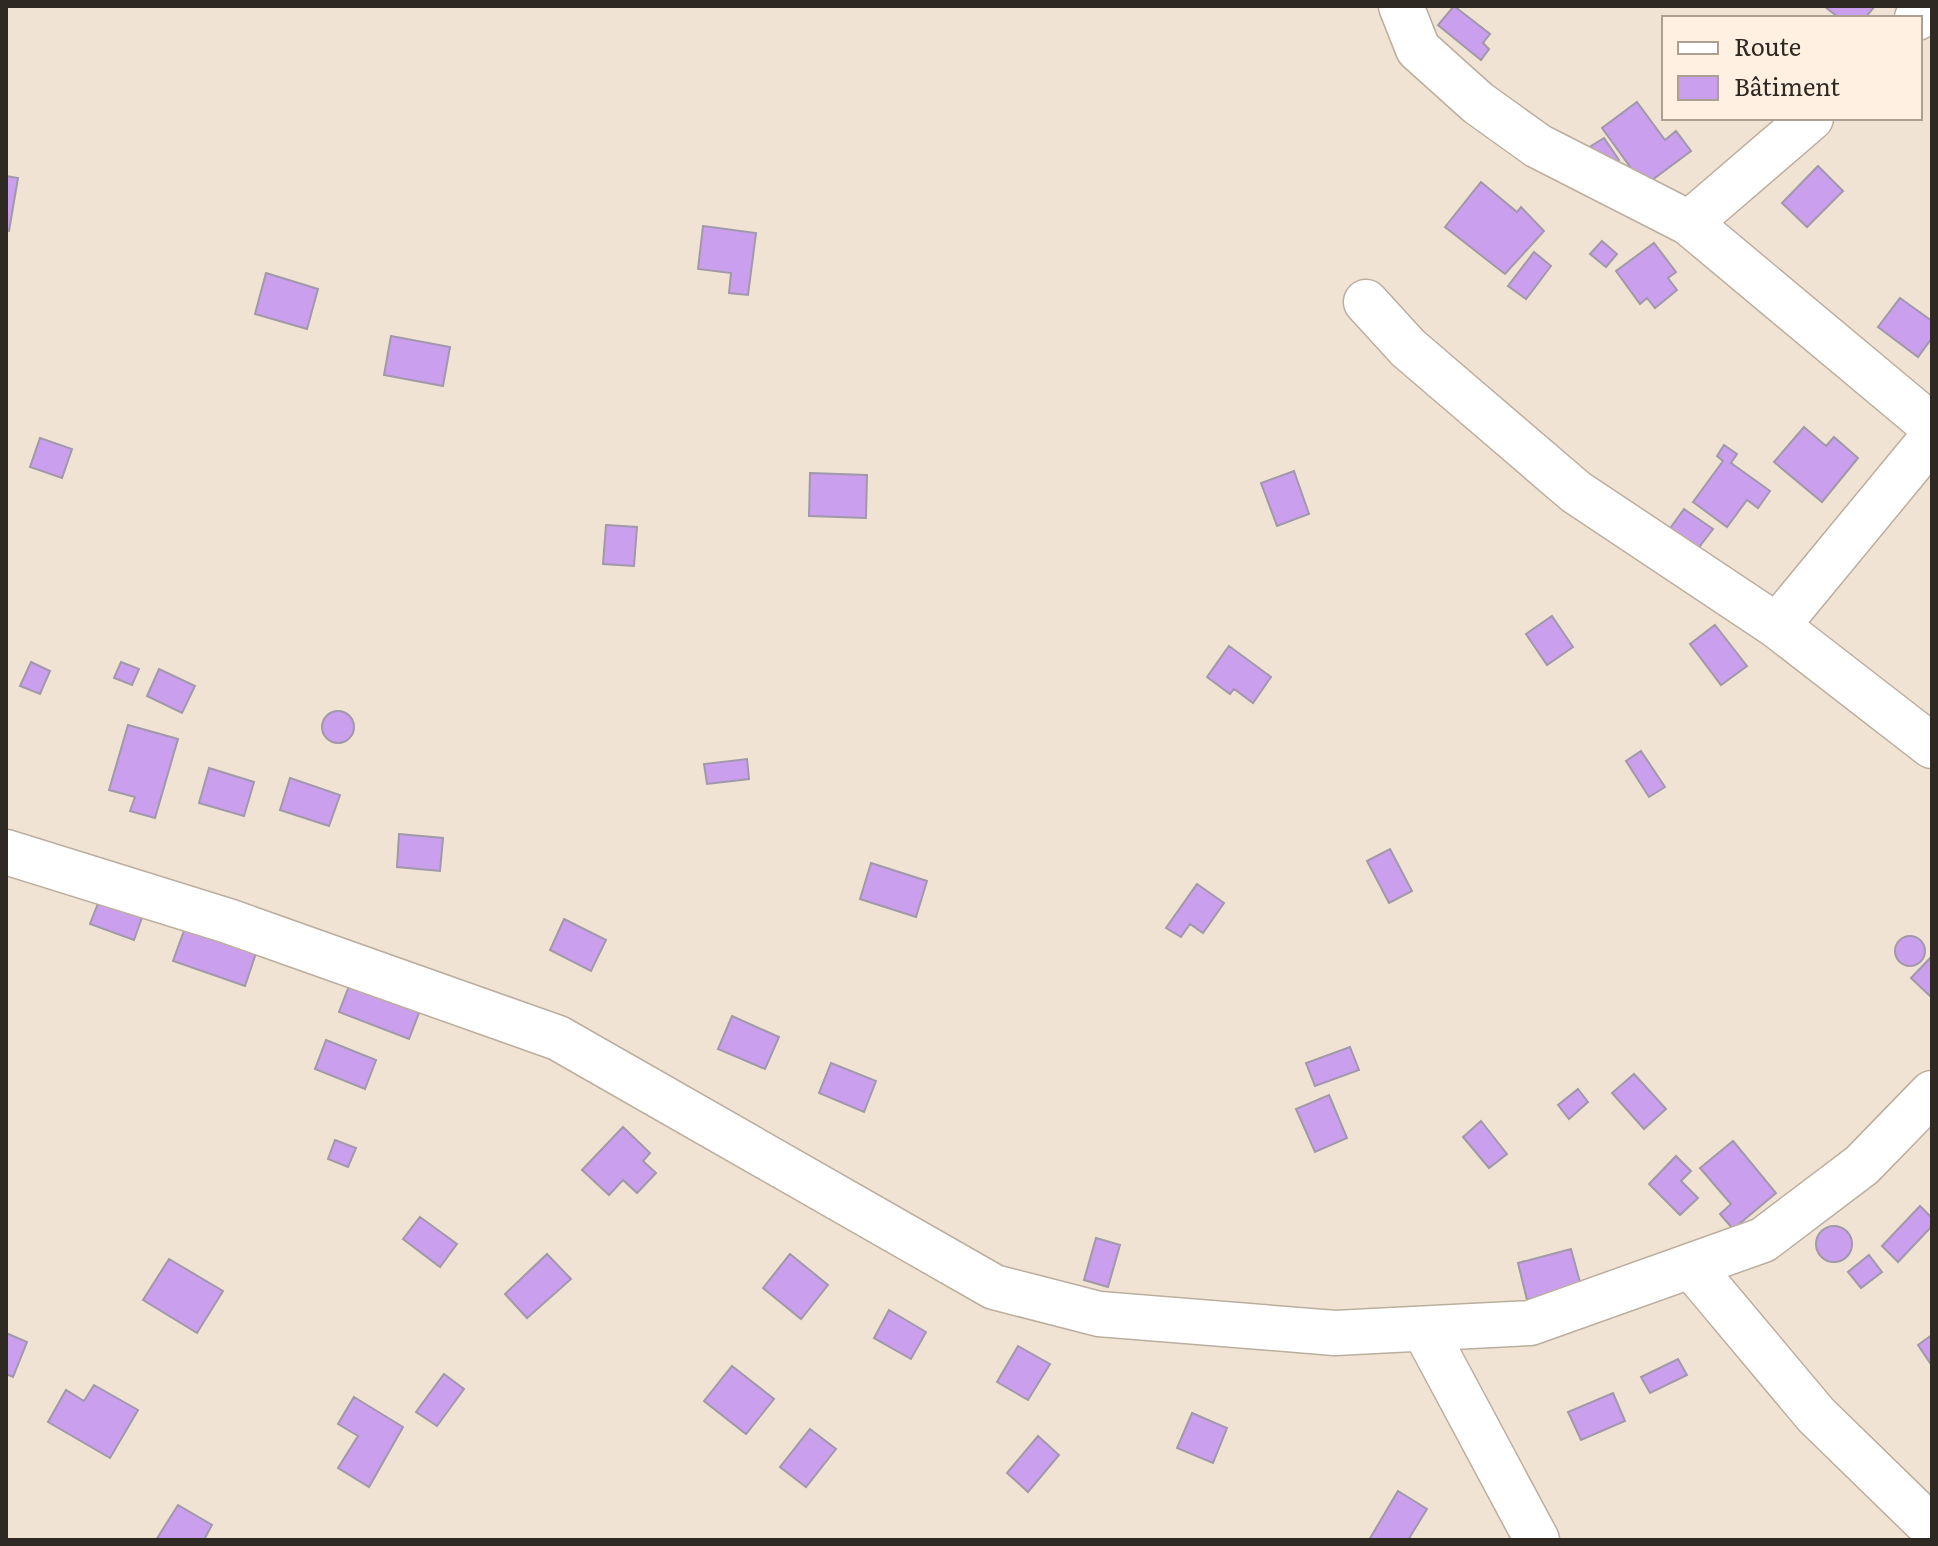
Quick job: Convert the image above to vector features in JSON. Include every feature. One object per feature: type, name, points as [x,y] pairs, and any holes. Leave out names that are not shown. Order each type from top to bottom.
[{"type":"street","points":[[1401,6],[1418,49],[1478,103],[1538,146],[1689,223],[1932,426]]},
{"type":"street","points":[[1689,223],[1809,120]]},
{"type":"street","points":[[1366,302],[1408,348],[1576,492],[1777,626],[1932,746]]},
{"type":"street","points":[[1777,626],[1932,438]]},
{"type":"street","points":[[6,852],[228,921],[558,1038],[994,1287],[1099,1314],[1335,1333],[1530,1323],[1763,1240],[1862,1165],[1932,1093]]},
{"type":"street","points":[[1691,1266],[1816,1415],[1932,1528]]},
{"type":"street","points":[[1424,1329],[1537,1540]]},
{"type":"building","points":[[1454,6],[1490,34],[1483,43],[1489,49],[1481,60],[1438,25]]},
{"type":"building","points":[[1824,6],[1875,6],[1867,16],[1836,16]]},
{"type":"building","points":[[1637,102],[1665,140],[1676,131],[1691,151],[1644,186],[1602,128]]},
{"type":"building","points":[[1604,138],[1619,160],[1606,169],[1591,146]]},
{"type":"building","points":[[1818,166],[1843,191],[1807,227],[1782,203]]},
{"type":"building","points":[[6,176],[18,178],[9,231],[6,230]]},
{"type":"building","points":[[1481,182],[1517,212],[1521,207],[1544,231],[1505,274],[1445,227]]},
{"type":"building","points":[[703,226],[756,233],[748,295],[729,293],[731,273],[698,269]]},
{"type":"building","points":[[1602,241],[1617,254],[1606,267],[1590,254]]},
{"type":"building","points":[[1654,243],[1676,272],[1668,278],[1677,290],[1655,308],[1647,298],[1640,304],[1616,271]]},
{"type":"building","points":[[1534,252],[1551,266],[1526,299],[1508,286]]},
{"type":"building","points":[[266,273],[318,289],[307,329],[255,314]]},
{"type":"building","points":[[1900,298],[1932,321],[1932,338],[1918,357],[1878,327]]},
{"type":"building","points":[[391,336],[450,347],[443,386],[384,375]]},
{"type":"building","points":[[1804,427],[1826,446],[1834,437],[1858,458],[1822,502],[1774,462]]},
{"type":"building","points":[[40,438],[72,449],[62,478],[30,467]]},
{"type":"building","points":[[1724,445],[1737,454],[1731,463],[1770,491],[1758,508],[1747,500],[1727,527],[1693,502],[1723,461],[1717,456]]},
{"type":"building","points":[[1294,471],[1309,514],[1277,526],[1261,483]]},
{"type":"building","points":[[810,473],[867,475],[866,518],[809,516]]},
{"type":"building","points":[[1684,509],[1713,529],[1693,555],[1666,534]]},
{"type":"building","points":[[606,525],[637,527],[634,566],[603,564]]},
{"type":"building","points":[[1552,616],[1573,647],[1547,665],[1526,634]]},
{"type":"building","points":[[1715,625],[1747,666],[1721,685],[1690,644]]},
{"type":"building","points":[[1229,646],[1271,677],[1253,703],[1234,689],[1230,694],[1207,677]]},
{"type":"building","points":[[31,662],[50,671],[40,694],[20,686]]},
{"type":"building","points":[[121,662],[139,669],[132,685],[114,678]]},
{"type":"building","points":[[159,669],[195,686],[182,713],[147,696]]},
{"type":"building","points":[[338,711],[349,716],[354,727],[349,738],[338,743],[327,738],[322,727],[327,716]]},
{"type":"building","points":[[128,725],[178,739],[155,818],[130,811],[135,797],[109,790]]},
{"type":"building","points":[[1641,751],[1665,787],[1649,797],[1626,761]]},
{"type":"building","points":[[747,759],[749,779],[707,784],[704,764]]},
{"type":"building","points":[[209,768],[254,782],[244,816],[199,803]]},
{"type":"building","points":[[290,778],[340,795],[329,826],[280,810]]},
{"type":"building","points":[[399,834],[443,838],[440,871],[397,867]]},
{"type":"building","points":[[1390,849],[1412,891],[1389,903],[1367,861]]},
{"type":"building","points":[[871,863],[927,881],[916,917],[860,899]]},
{"type":"building","points":[[1197,884],[1224,903],[1203,933],[1190,924],[1181,937],[1166,928]]},
{"type":"building","points":[[102,893],[145,909],[134,940],[90,924]]},
{"type":"building","points":[[564,919],[606,940],[591,971],[550,950]]},
{"type":"building","points":[[185,928],[256,953],[245,986],[173,961]]},
{"type":"building","points":[[1910,936],[1921,940],[1925,951],[1921,962],[1910,966],[1899,962],[1895,951],[1899,940]]},
{"type":"building","points":[[1932,956],[1932,998],[1911,978]]},
{"type":"building","points":[[354,973],[424,1000],[409,1039],[339,1012]]},
{"type":"building","points":[[732,1016],[779,1037],[765,1069],[718,1049]]},
{"type":"building","points":[[326,1040],[376,1060],[365,1089],[315,1069]]},
{"type":"building","points":[[1350,1047],[1359,1070],[1315,1086],[1306,1063]]},
{"type":"building","points":[[831,1063],[876,1081],[864,1112],[819,1093]]},
{"type":"building","points":[[1634,1074],[1666,1109],[1644,1129],[1612,1093]]},
{"type":"building","points":[[1578,1089],[1588,1102],[1569,1119],[1558,1105]]},
{"type":"building","points":[[1329,1095],[1347,1138],[1315,1152],[1296,1109]]},
{"type":"building","points":[[1481,1121],[1507,1154],[1489,1168],[1463,1137]]},
{"type":"building","points":[[623,1127],[650,1153],[643,1161],[656,1173],[637,1193],[623,1180],[609,1195],[582,1170]]},
{"type":"building","points":[[335,1140],[356,1148],[348,1167],[328,1159]]},
{"type":"building","points":[[1733,1141],[1776,1193],[1733,1229],[1720,1214],[1731,1204],[1700,1168]]},
{"type":"building","points":[[1676,1156],[1691,1171],[1681,1181],[1698,1198],[1680,1215],[1649,1184]]},
{"type":"building","points":[[1920,1206],[1932,1218],[1932,1226],[1898,1262],[1882,1246]]},
{"type":"building","points":[[420,1217],[457,1244],[440,1267],[403,1239]]},
{"type":"building","points":[[1834,1226],[1847,1231],[1852,1244],[1847,1257],[1834,1262],[1821,1257],[1816,1244],[1821,1231]]},
{"type":"building","points":[[1096,1238],[1120,1245],[1108,1287],[1084,1280]]},
{"type":"building","points":[[1571,1249],[1581,1286],[1527,1300],[1518,1263]]},
{"type":"building","points":[[547,1254],[571,1279],[527,1318],[505,1294]]},
{"type":"building","points":[[790,1254],[828,1285],[801,1319],[763,1288]]},
{"type":"building","points":[[1869,1255],[1882,1272],[1861,1288],[1848,1272]]},
{"type":"building","points":[[169,1259],[223,1291],[197,1333],[143,1300]]},
{"type":"building","points":[[889,1310],[926,1332],[911,1359],[874,1338]]},
{"type":"building","points":[[6,1333],[27,1342],[13,1377],[6,1374]]},
{"type":"building","points":[[1932,1335],[1932,1366],[1918,1345]]},
{"type":"building","points":[[1018,1346],[1050,1364],[1028,1400],[997,1382]]},
{"type":"building","points":[[1678,1359],[1687,1375],[1650,1393],[1641,1377]]},
{"type":"building","points":[[732,1366],[774,1399],[746,1434],[704,1401]]},
{"type":"building","points":[[444,1374],[464,1389],[437,1426],[416,1412]]},
{"type":"building","points":[[94,1385],[138,1410],[110,1458],[48,1422],[66,1390],[84,1401]]},
{"type":"building","points":[[1613,1393],[1625,1421],[1581,1440],[1568,1412]]},
{"type":"building","points":[[354,1397],[403,1427],[369,1487],[338,1468],[358,1436],[338,1424]]},
{"type":"building","points":[[1192,1413],[1227,1428],[1213,1463],[1177,1448]]},
{"type":"building","points":[[810,1429],[836,1449],[806,1487],[780,1467]]},
{"type":"building","points":[[1038,1436],[1059,1455],[1028,1492],[1007,1473]]},
{"type":"building","points":[[1398,1491],[1427,1509],[1408,1540],[1369,1540]]},
{"type":"building","points":[[178,1505],[212,1525],[204,1540],[156,1540]]}]
